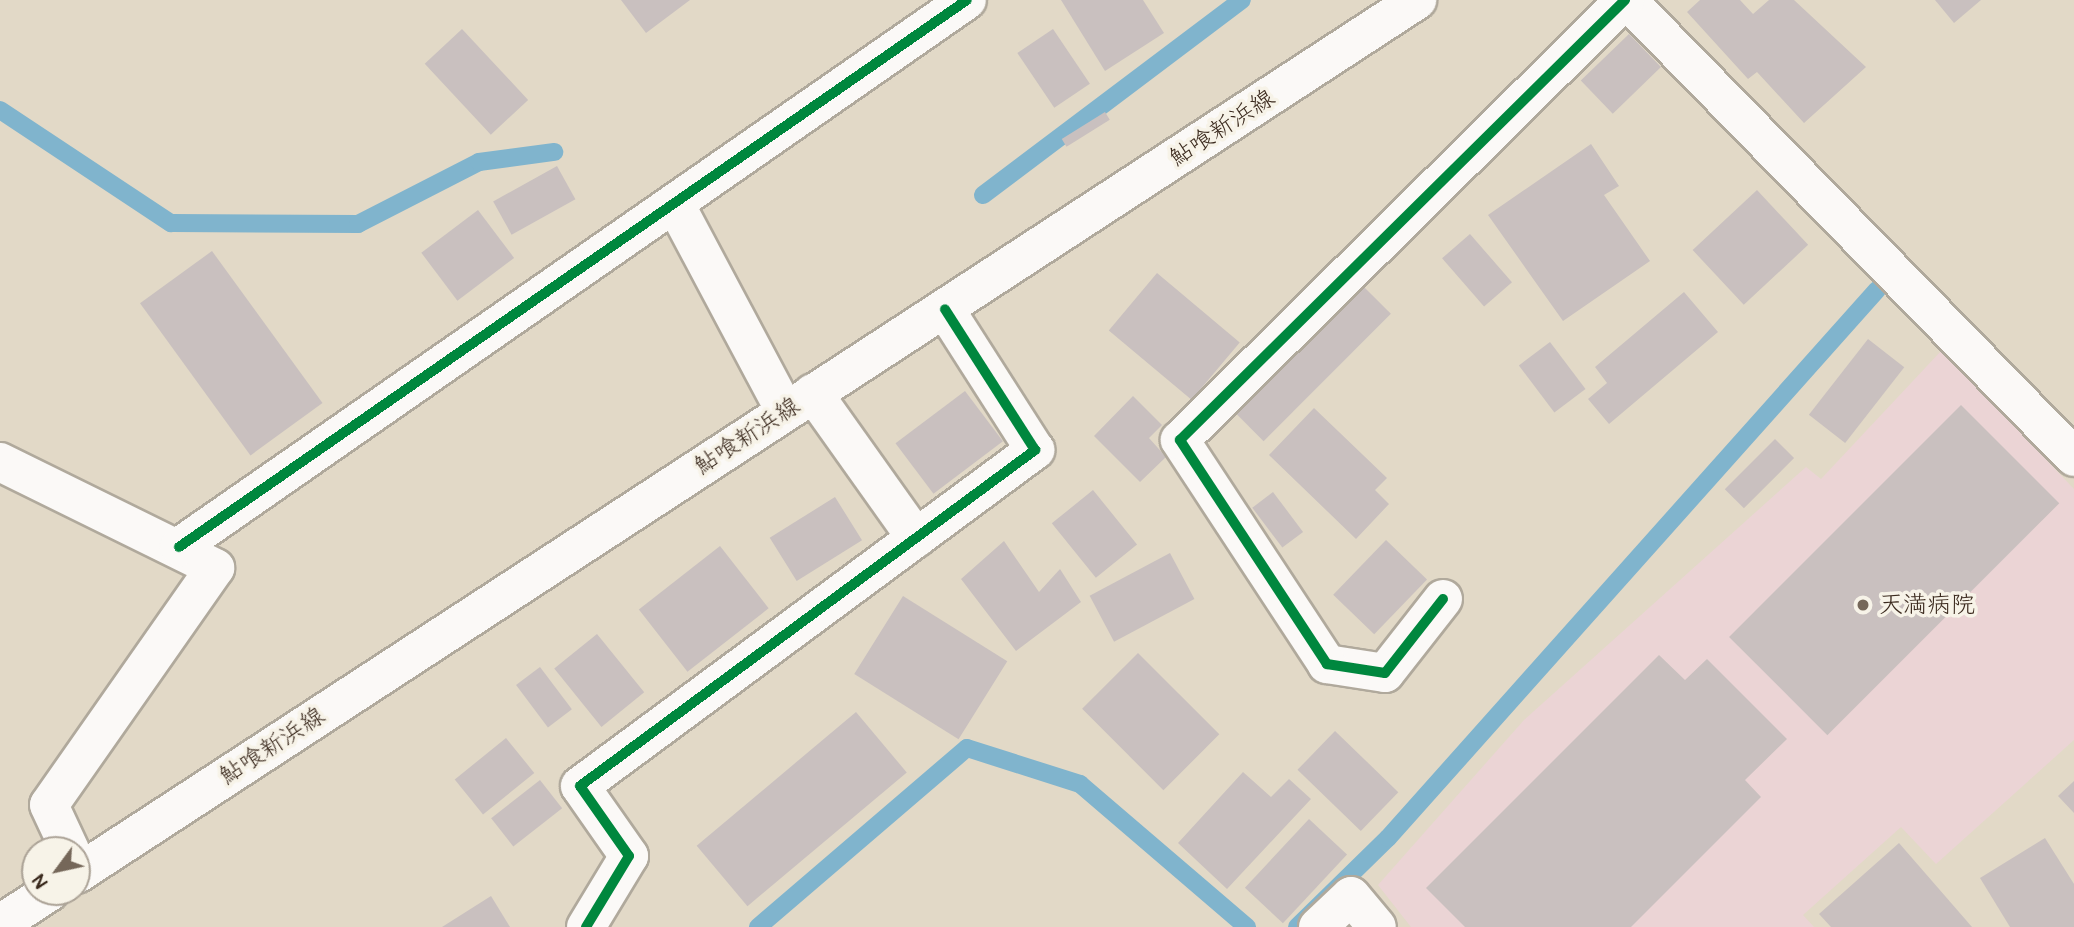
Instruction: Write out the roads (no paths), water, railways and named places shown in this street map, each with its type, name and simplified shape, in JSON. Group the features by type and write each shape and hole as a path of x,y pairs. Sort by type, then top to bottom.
{"street":[{"name":"鮎喰新浜線","path":"91,855 945,309 1417,0"},
{"path":"1443,599 1385,674 1327,664 1180,440 1626,0 2074,457"},
{"path":"179,547 675,204 952,4"},
{"path":"675,204 799,402 916,538"},
{"path":"586,927 629,856 580,786 1035,450 945,309"},
{"path":"0,462 179,547 215,568 49,806 63,836"},
{"path":"1318,927 1351,896 1377,927"},
{"path":"0,925 28,906"}],"waterway":[{"path":"983,195 1242,0"},
{"path":"0,110 171,223 358,224 479,162 554,152"},
{"path":"1297,927 1388,838 1877,290"},
{"path":"758,927 967,748 1080,784 1247,927"}],"place":[{"name":"天満病院","path":"1863,605"}]}
